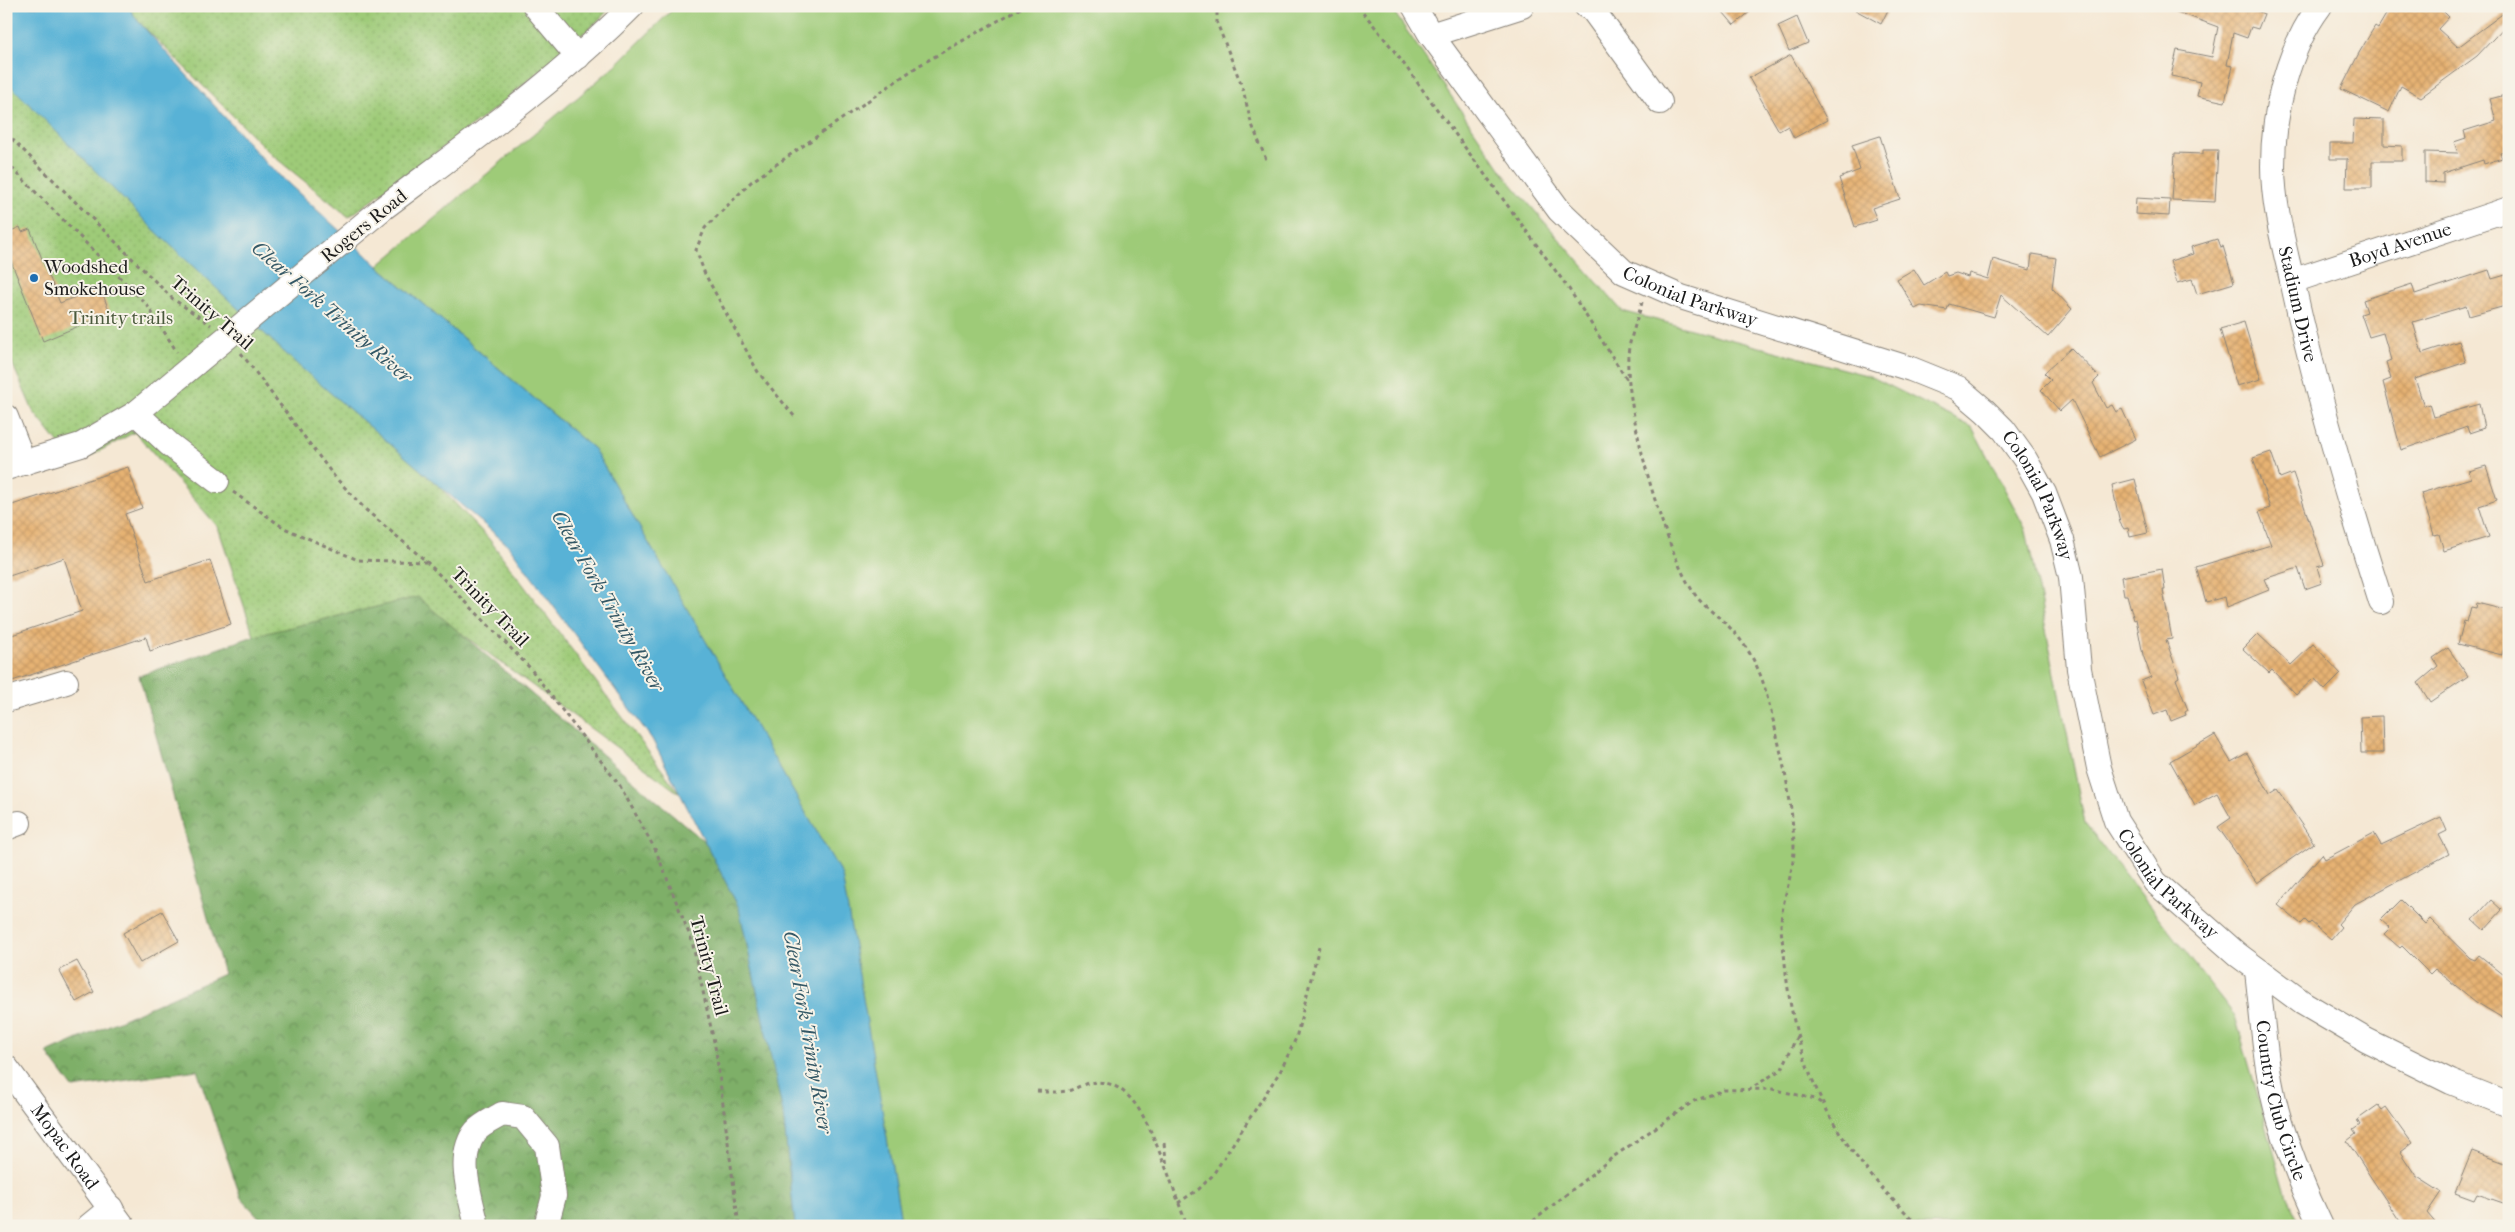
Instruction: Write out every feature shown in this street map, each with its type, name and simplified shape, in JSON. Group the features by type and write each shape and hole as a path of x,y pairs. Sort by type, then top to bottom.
{"street":[{"path":"535,6 578,57"},
{"name":"Rogers Road","path":"15,466 81,445 136,413 382,209 528,98 578,57 632,6"},
{"name":"Colonial Parkway","path":"1414,6 1431,34 1560,210 1624,272 1647,284 1681,297 1911,369 1958,388 2004,430 2025,459 2044,492 2062,540 2071,577 2079,669 2099,768 2116,821 2155,882 2257,970 2303,1003 2366,1040 2451,1082 2509,1105"},
{"path":"1431,34 1522,6"},
{"path":"1586,6 1592,9 1660,102"},
{"name":"Stadium Drive","path":"2320,6 2306,24 2283,86 2275,134 2273,167 2277,208 2308,353 2356,524 2381,602"},
{"name":"Boyd Avenue","path":"2292,281 2509,209"},
{"path":"136,413 169,444 218,481"},
{"path":"6,417 15,466"},
{"path":"6,700 66,682"},
{"name":"Country Club Circle","path":"2257,970 2270,1075 2280,1122 2321,1226"},
{"name":"Mopac Road","path":"6,1066 117,1217"},
{"path":"477,1226 466,1175 467,1148 476,1131 502,1114 523,1118 547,1146 554,1196 546,1226"},
{"path":"89,1226 117,1217"}],"path":[{"path":"794,416 758,372 705,274 696,250 705,228 751,182 918,66 1024,6"},
{"path":"1222,6 1217,11 1217,24 1242,86 1251,122 1266,162"},
{"path":"1358,6 1392,48 1568,289 1630,385"},
{"name":"Trinity Trail","path":"6,133 172,298 212,326"},
{"path":"6,162 147,306 191,368"},
{"path":"1647,284 1628,355 1631,402 1650,478 1674,555 1695,595 1728,626 1748,649 1764,687 1788,794 1794,850 1781,922 1788,990 1797,1035 1822,1104 1841,1136 1889,1197 1920,1226"},
{"name":"Trinity Trail","path":"240,351 334,476 366,510 427,562 530,668 620,786 656,851 692,940 716,1051 739,1226"},
{"path":"218,481 284,528 358,560 427,562"},
{"path":"1178,1203 1199,1189 1212,1176 1281,1070 1296,1038 1319,947"},
{"path":"1747,1090 1782,1069 1797,1035"},
{"path":"1036,1091 1053,1093 1072,1090 1088,1083 1114,1084 1127,1093 1138,1110 1168,1173 1187,1226"},
{"path":"1527,1226 1613,1157 1694,1101 1724,1090 1772,1089 1815,1099 1822,1104"},
{"path":"1164,1143 1168,1173"}],"green space":[{"path":"127,6 612,6 597,22 497,107 349,217 272,155 138,21"},
{"path":"676,6 1390,6 1508,180 1622,311 1870,376 1972,427 2026,530 2085,823 2235,1016 2287,1197 2301,1226 902,1226 594,449 378,266 616,65"},
{"name":"Trinity trails","path":"6,30 489,539 680,794 458,631 418,597 254,636 218,527 135,432 75,464 33,411 6,349"},
{"path":"418,597 766,894 798,1226 267,1226 241,1198 197,1070 73,1088 47,1053 224,974 139,676 254,636"}],"water":[{"name":"Clear Fork Trinity River","path":"6,6 128,6 138,21 267,164 378,266 594,449 842,875 902,1226 795,1226 783,1113 739,908 652,739 508,545 299,366 148,224 6,81"}],"building":[{"path":"1718,6 1757,6 1734,25"},
{"path":"1848,6 1890,6 1881,24"},
{"path":"2166,6 2259,6 2257,11 2264,14 2258,29 2251,27 2247,38 2233,33 2227,65 2233,66 2225,102 2197,96 2200,82 2171,76 2177,50 2212,57 2218,27 2166,8"},
{"path":"2391,6 2438,6 2449,17 2438,29 2458,47 2509,9 2509,22 2477,56 2421,97 2401,86 2389,112 2341,89 2375,26 2378,28"},
{"path":"1797,17 1808,43 1789,51 1778,26"},
{"path":"1791,55 1827,120 1794,138 1788,126 1779,131 1749,78"},
{"path":"2509,94 2509,151 2500,153 2502,158 2484,164 2483,160 2443,173 2443,183 2425,182 2425,152 2458,153 2454,142 2466,138 2464,131 2496,121 2490,99"},
{"path":"2354,119 2384,120 2384,145 2402,146 2402,161 2372,161 2372,188 2346,188 2347,159 2330,159 2330,143 2353,143"},
{"path":"1880,136 1900,199 1872,208 1877,220 1855,227 1839,178 1860,170 1852,145"},
{"path":"2203,150 2218,150 2215,202 2172,200 2175,153 2203,154"},
{"path":"2136,198 2170,200 2169,216 2135,214"},
{"name":"Woodshed Smokehouse","path":"20,227 22,232 30,229 60,303 100,287 110,313 43,341 6,249 6,233"},
{"path":"2217,239 2220,247 2223,246 2234,283 2197,294 2192,279 2177,283 2170,261 2193,254 2191,247"},
{"path":"2032,254 2056,258 2052,288 2072,309 2048,337 2001,295 1994,317 1949,304 1947,310 1921,306 1915,309 1897,279 1914,269 1924,285 1945,272 1947,276 1956,273 1968,277 1969,273 1988,279 1993,259 2030,270"},
{"path":"2489,270 2492,279 2509,274 2509,305 2469,316 2466,306 2413,322 2422,353 2459,341 2466,362 2415,379 2424,406 2430,404 2434,417 2479,404 2484,428 2469,433 2467,427 2401,450 2383,382 2391,379 2386,362 2391,360 2383,333 2369,337 2361,314 2367,312 2363,300 2412,284 2415,294"},
{"path":"2244,322 2261,379 2237,386 2220,329"},
{"path":"2071,348 2099,377 2093,383 2106,408 2112,405 2116,412 2122,409 2136,439 2100,457 2072,400 2060,411 2041,390 2051,380 2044,373"},
{"path":"2271,452 2280,478 2293,473 2324,565 2317,567 2322,583 2305,589 2298,568 2264,579 2269,590 2227,607 2225,597 2206,602 2196,567 2271,545 2259,512 2270,508 2253,458"},
{"path":"2486,466 2497,500 2479,506 2489,537 2444,551 2439,534 2434,535 2421,493 2471,478 2469,471"},
{"path":"128,467 142,508 125,514 148,581 210,560 231,624 150,651 146,637 6,683 6,637 82,611 64,558 6,577 6,507"},
{"path":"2135,479 2148,533 2130,537 2128,528 2124,529 2120,523 2112,485"},
{"path":"2162,569 2165,590 2163,590 2172,639 2166,640 2179,677 2176,679 2188,710 2185,712 2186,715 2171,721 2167,710 2154,715 2141,681 2151,677 2143,655 2136,619 2134,620 2127,595 2124,595 2121,577"},
{"path":"2477,603 2509,611 2509,628 2502,655 2458,644 2464,621 2467,622 2471,607 2476,608"},
{"path":"2258,634 2291,665 2313,644 2341,674 2325,690 2314,678 2296,695 2272,670 2269,673 2243,649"},
{"path":"2448,648 2468,676 2430,702 2418,683 2438,666 2433,658"},
{"path":"2382,716 2383,753 2361,753 2360,717"},
{"path":"2215,735 2231,762 2247,753 2270,795 2278,790 2314,843 2257,883 2218,827 2231,818 2217,793 2195,805 2170,761"},
{"path":"2441,817 2447,831 2439,835 2449,854 2355,904 2338,924 2341,927 2331,939 2311,922 2309,924 2305,920 2301,924 2278,905 2322,854 2325,859 2374,833 2381,845"},
{"path":"2401,900 2425,924 2430,919 2470,958 2475,960 2479,955 2509,979 2509,1022 2476,1002 2435,969 2430,974 2402,946 2400,948 2384,934 2390,928 2381,920"},
{"path":"2491,900 2502,910 2484,930 2473,920"},
{"path":"162,911 179,941 140,963 123,933"},
{"path":"77,961 94,992 76,1002 59,970"},
{"path":"2378,1105 2382,1110 2386,1107 2412,1143 2400,1152 2416,1176 2441,1192 2427,1213 2438,1226 2403,1226 2347,1141 2356,1134 2353,1130 2360,1125 2357,1120"},
{"path":"2472,1151 2509,1165 2509,1205 2477,1194 2474,1200 2455,1193"}],"place":[{"name":"Woodshed Smokehouse","path":"34,278"}]}
